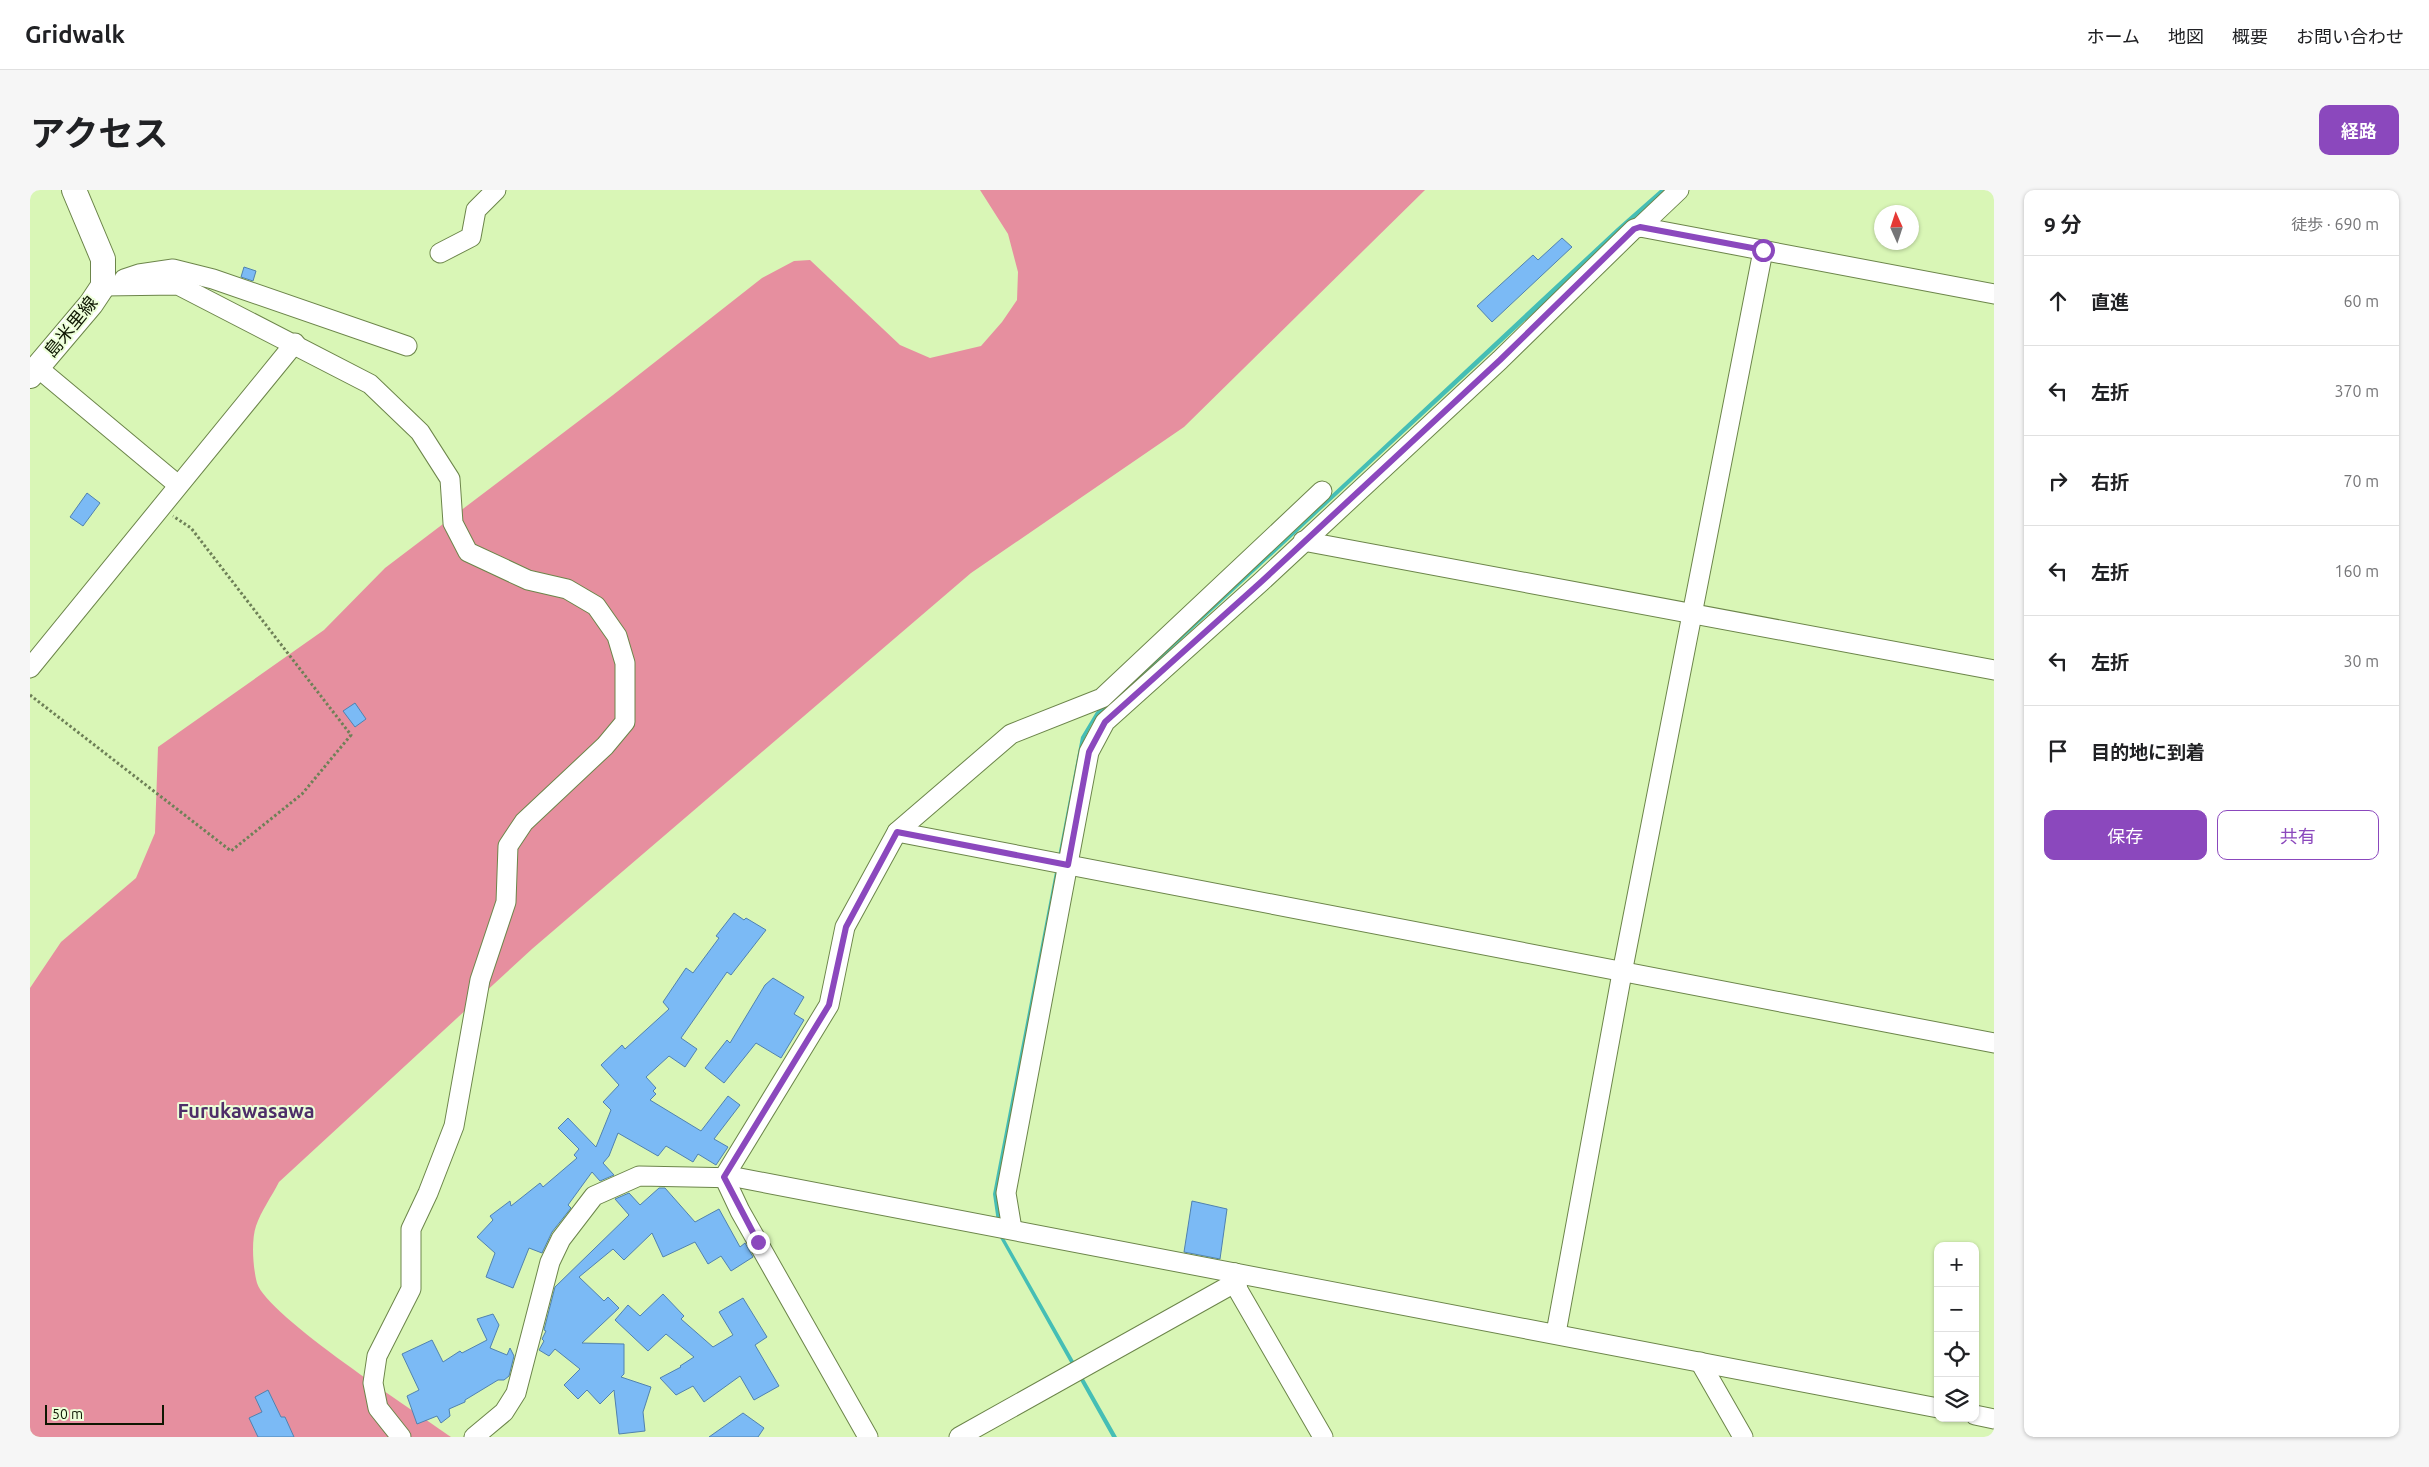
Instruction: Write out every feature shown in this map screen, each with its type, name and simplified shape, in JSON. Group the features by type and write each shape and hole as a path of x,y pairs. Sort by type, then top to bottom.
{"street":[{"name":"島米里線","path":"34,372 104,286 103,259 74,190"},
{"path":"440,253 471,237 476,210 496,190"},
{"path":"1012,1229 1006,1193 1089,752 1105,722 1500,360 1634,229 1640,227 1679,190"},
{"path":"1640,227 1994,294"},
{"path":"1556,1333 1622,973 1763,250"},
{"path":"104,286 139,274 173,269 213,279 407,346"},
{"path":"104,286 178,285 295,343 370,384 420,432 450,479 453,523 468,552 528,580 567,588 596,606 617,636 625,663 625,722 605,746 524,822 508,846 506,902 480,980 454,1126 428,1193 410,1230 411,1289 377,1356 373,1383 378,1408 402,1437"},
{"path":"30,668 295,343"},
{"path":"34,372 178,485"},
{"path":"724,1177 829,1005 846,927 897,832 1010,734 1102,698 1322,491"},
{"path":"1303,541 1994,670"},
{"path":"897,832 1622,973 1994,1043"},
{"path":"474,1437 504,1412 516,1393 550,1262 561,1239 594,1196 640,1176 740,1178 1556,1333 1934,1407"},
{"path":"724,1177 740,1211 868,1437"},
{"path":"959,1437 1229,1286 1235,1273"},
{"path":"1235,1273 1238,1290 1323,1437"},
{"path":"1700,1362 1743,1437"},
{"path":"1979,1416 1994,1419"}],"path":[{"path":"30,695 231,851 302,794 351,735 191,528 160,507"}],"shaded area":[{"path":"980,190 1425,190 1184,427 971,573 532,949 279,1182 258,1220 253,1239 257,1283 267,1298 314,1340 451,1437 30,1437 30,988 61,942 136,878 155,833 158,747 324,630 385,568 613,395 762,278 794,261 810,260 900,345 930,358 981,346 1002,322 1017,300 1018,272 1008,234"}],"water":[{"path":"1660,190 1666,190 1103,712 1092,724 1084,740 997,1195 1004,1238 1117,1437 1112,1437 999,1236 993,1194 1081,737 1096,712 1117,695"}],"building":[{"path":"1562,238 1572,247 1492,322 1477,306 1533,255 1538,260"},
{"path":"244,267 256,271 253,281 241,277"},
{"path":"87,493 100,503 83,526 70,517"},
{"path":"355,703 366,719 355,727 343,711"},
{"path":"734,913 766,930 731,975 727,972 681,1038 697,1049 685,1067 669,1056 646,1077 656,1088 653,1091 656,1094 650,1100 701,1131 728,1096 740,1105 714,1139 728,1147 716,1165 698,1154 693,1162 666,1146 658,1156 618,1133 609,1156 603,1163 614,1175 600,1181 592,1172 568,1205 571,1208 552,1232 542,1253 529,1248 513,1288 486,1277 495,1253 477,1237 493,1220 490,1216 510,1201 511,1206 540,1183 543,1187 577,1158 574,1155 579,1149 558,1128 568,1118 596,1147 611,1110 603,1102 619,1085 601,1065 622,1045 625,1049 669,1009 663,1002 686,968 693,973 719,938 716,936"},
{"path":"773,978 804,997 794,1014 804,1020 781,1058 756,1043 724,1083 705,1068 727,1040 730,1043 765,985"},
{"path":"659,1188 665,1188 695,1222 719,1209 740,1247 745,1243 753,1257 731,1271 721,1256 708,1264 695,1242 663,1257 652,1233 624,1260 613,1249 579,1277 604,1301 608,1297 619,1308 582,1343 624,1344 624,1374 621,1377 651,1387 643,1412 645,1431 619,1434 614,1390 600,1404 587,1390 578,1399 564,1385 580,1369 555,1349 549,1356 539,1350 544,1341 542,1339 546,1331 544,1330 555,1287 629,1215 615,1199 629,1193 640,1205"},
{"path":"1192,1201 1227,1209 1220,1259 1184,1252"},
{"path":"663,1294 684,1316 681,1319 713,1347 733,1335 719,1312 743,1298 767,1337 755,1345 779,1386 754,1400 740,1376 704,1402 693,1386 676,1395 660,1378 681,1367 694,1357 666,1334 648,1351 615,1320 628,1305 640,1316"},
{"path":"493,1314 499,1325 490,1348 507,1355 510,1348 514,1356 509,1376 504,1380 498,1380 465,1400 465,1402 449,1409 450,1416 441,1423 437,1416 417,1424 407,1396 419,1390 402,1354 432,1340 443,1362 460,1351 462,1353 487,1340 477,1319"},
{"path":"268,1390 281,1417 285,1417 294,1437 258,1437 249,1418 262,1412 255,1397"},
{"path":"743,1413 764,1428 758,1437 709,1437"}],"district":[{"name":"Furukawasawa","path":"246,1111"}],"route":[{"path":"758,1242 740,1211 724,1177 829,1005 846,927 897,832 1068,865 1089,752 1105,722 1261,582 1413,438 1500,360 1613,252 1634,229 1640,227 1763,250"}]}
